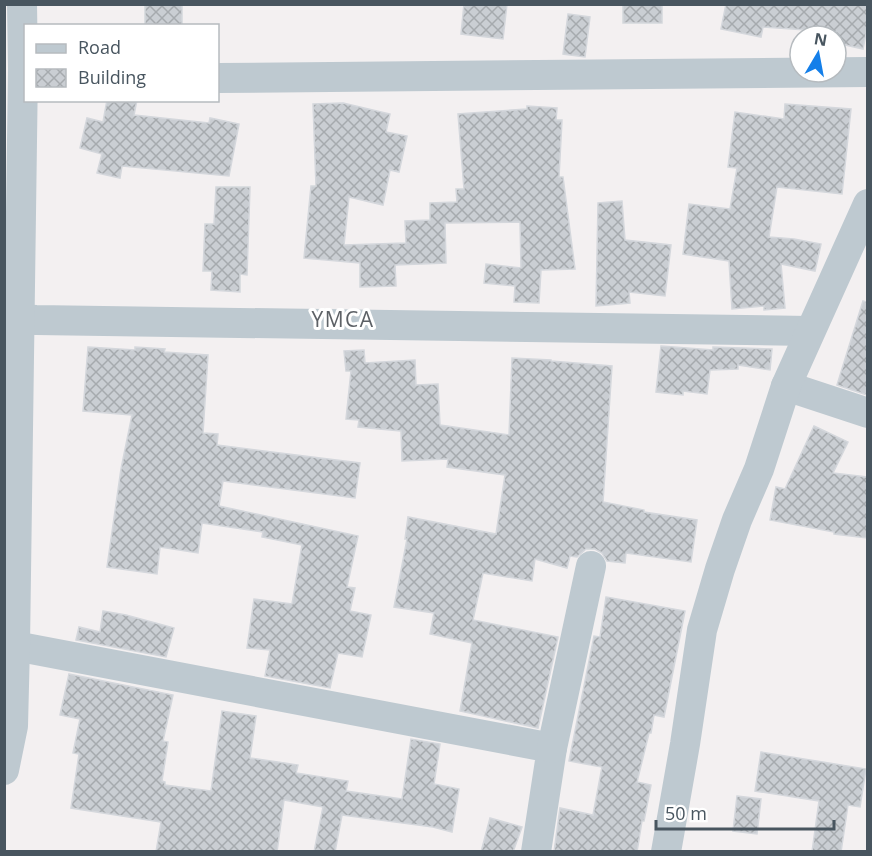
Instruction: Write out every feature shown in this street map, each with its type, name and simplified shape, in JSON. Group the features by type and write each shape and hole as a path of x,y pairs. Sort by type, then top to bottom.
{"street":[{"path":"4,770 13,726 15,646 10,572 12,319 24,69 22,4"},
{"path":"219,78 867,72"},
{"path":"666,852 686,744 702,630 734,530 759,469 786,386 867,204"},
{"path":"12,319 809,331"},
{"path":"786,386 867,413"},
{"path":"536,852 552,748 591,566"},
{"path":"15,646 552,748"}],"building":[{"path":"145,4 182,4 182,24 145,24"},
{"path":"464,4 507,4 503,39 461,34"},
{"path":"623,4 662,4 662,23 623,23"},
{"path":"726,4 867,4 867,29 863,49 848,46 848,24 788,24 788,29 763,27 761,37 721,29"},
{"path":"568,14 590,17 585,57 563,54"},
{"path":"107,102 137,102 134,115 209,123 210,118 239,124 229,176 122,166 120,178 97,173 102,154 80,148 87,118 103,122"},
{"path":"343,103 390,114 386,132 407,136 399,172 390,170 383,205 349,197 344,245 406,243 405,221 430,220 430,203 457,202 456,189 464,189 458,114 527,109 527,106 557,108 556,120 562,120 559,177 563,177 575,269 541,270 539,303 514,302 515,286 484,283 486,264 521,268 520,222 445,223 446,263 395,265 396,286 360,287 360,263 304,258 311,186 316,186 313,104"},
{"path":"785,104 851,109 842,194 777,187 769,237 821,244 815,271 781,264 785,308 764,310 764,306 732,309 729,261 683,254 689,204 730,209 737,168 728,167 735,112 784,119"},
{"path":"216,187 250,187 247,275 240,274 240,292 211,290 212,271 203,271 205,224 214,224"},
{"path":"622,201 625,240 671,245 665,296 629,292 630,303 596,306 598,203"},
{"path":"863,301 867,302 867,395 837,385"},
{"path":"661,346 713,350 713,347 772,349 770,370 738,365 738,369 710,370 707,394 683,391 683,395 656,392"},
{"path":"88,347 165,349 164,352 208,355 203,433 218,434 217,445 360,463 355,498 223,481 219,506 358,536 347,587 355,588 350,611 371,615 362,657 338,653 330,688 265,676 270,650 247,648 254,599 292,604 302,545 262,537 263,532 202,523 198,553 160,547 157,574 107,567 121,469 132,415 83,411"},
{"path":"364,350 365,363 415,360 416,385 438,384 440,425 509,435 512,358 612,366 603,502 644,510 644,512 697,520 691,562 626,553 625,563 607,561 602,553 595,549 586,549 577,557 570,556 567,568 535,559 532,581 483,573 473,620 558,637 538,728 460,711 472,643 430,634 434,613 394,607 407,539 405,539 408,517 496,534 505,475 447,467 448,459 402,461 401,431 358,427 359,420 346,419 351,371 346,371 344,351"},
{"path":"814,426 848,442 833,473 867,477 867,538 834,534 834,532 770,520 776,487 785,489"},
{"path":"606,597 685,611 664,717 654,715 637,782 651,785 644,821 642,821 637,852 554,852 560,808 593,815 602,767 569,761 594,636 600,637"},
{"path":"103,611 174,628 166,657 76,640 79,627 100,632"},
{"path":"69,674 173,695 163,741 168,742 162,781 165,785 211,791 222,711 256,716 250,758 298,765 296,773 348,781 346,791 402,799 411,739 440,744 434,784 459,789 452,832 433,827 342,815 335,852 314,852 323,807 284,800 277,852 156,852 161,822 71,808 79,754 73,753 80,719 60,715"},
{"path":"761,752 866,769 860,807 848,805 841,852 812,852 819,801 755,791"},
{"path":"737,796 761,799 757,834 733,831"},
{"path":"490,818 522,827 513,852 481,852"}],"district":[{"name":"YMCA","path":"343,320"}]}
